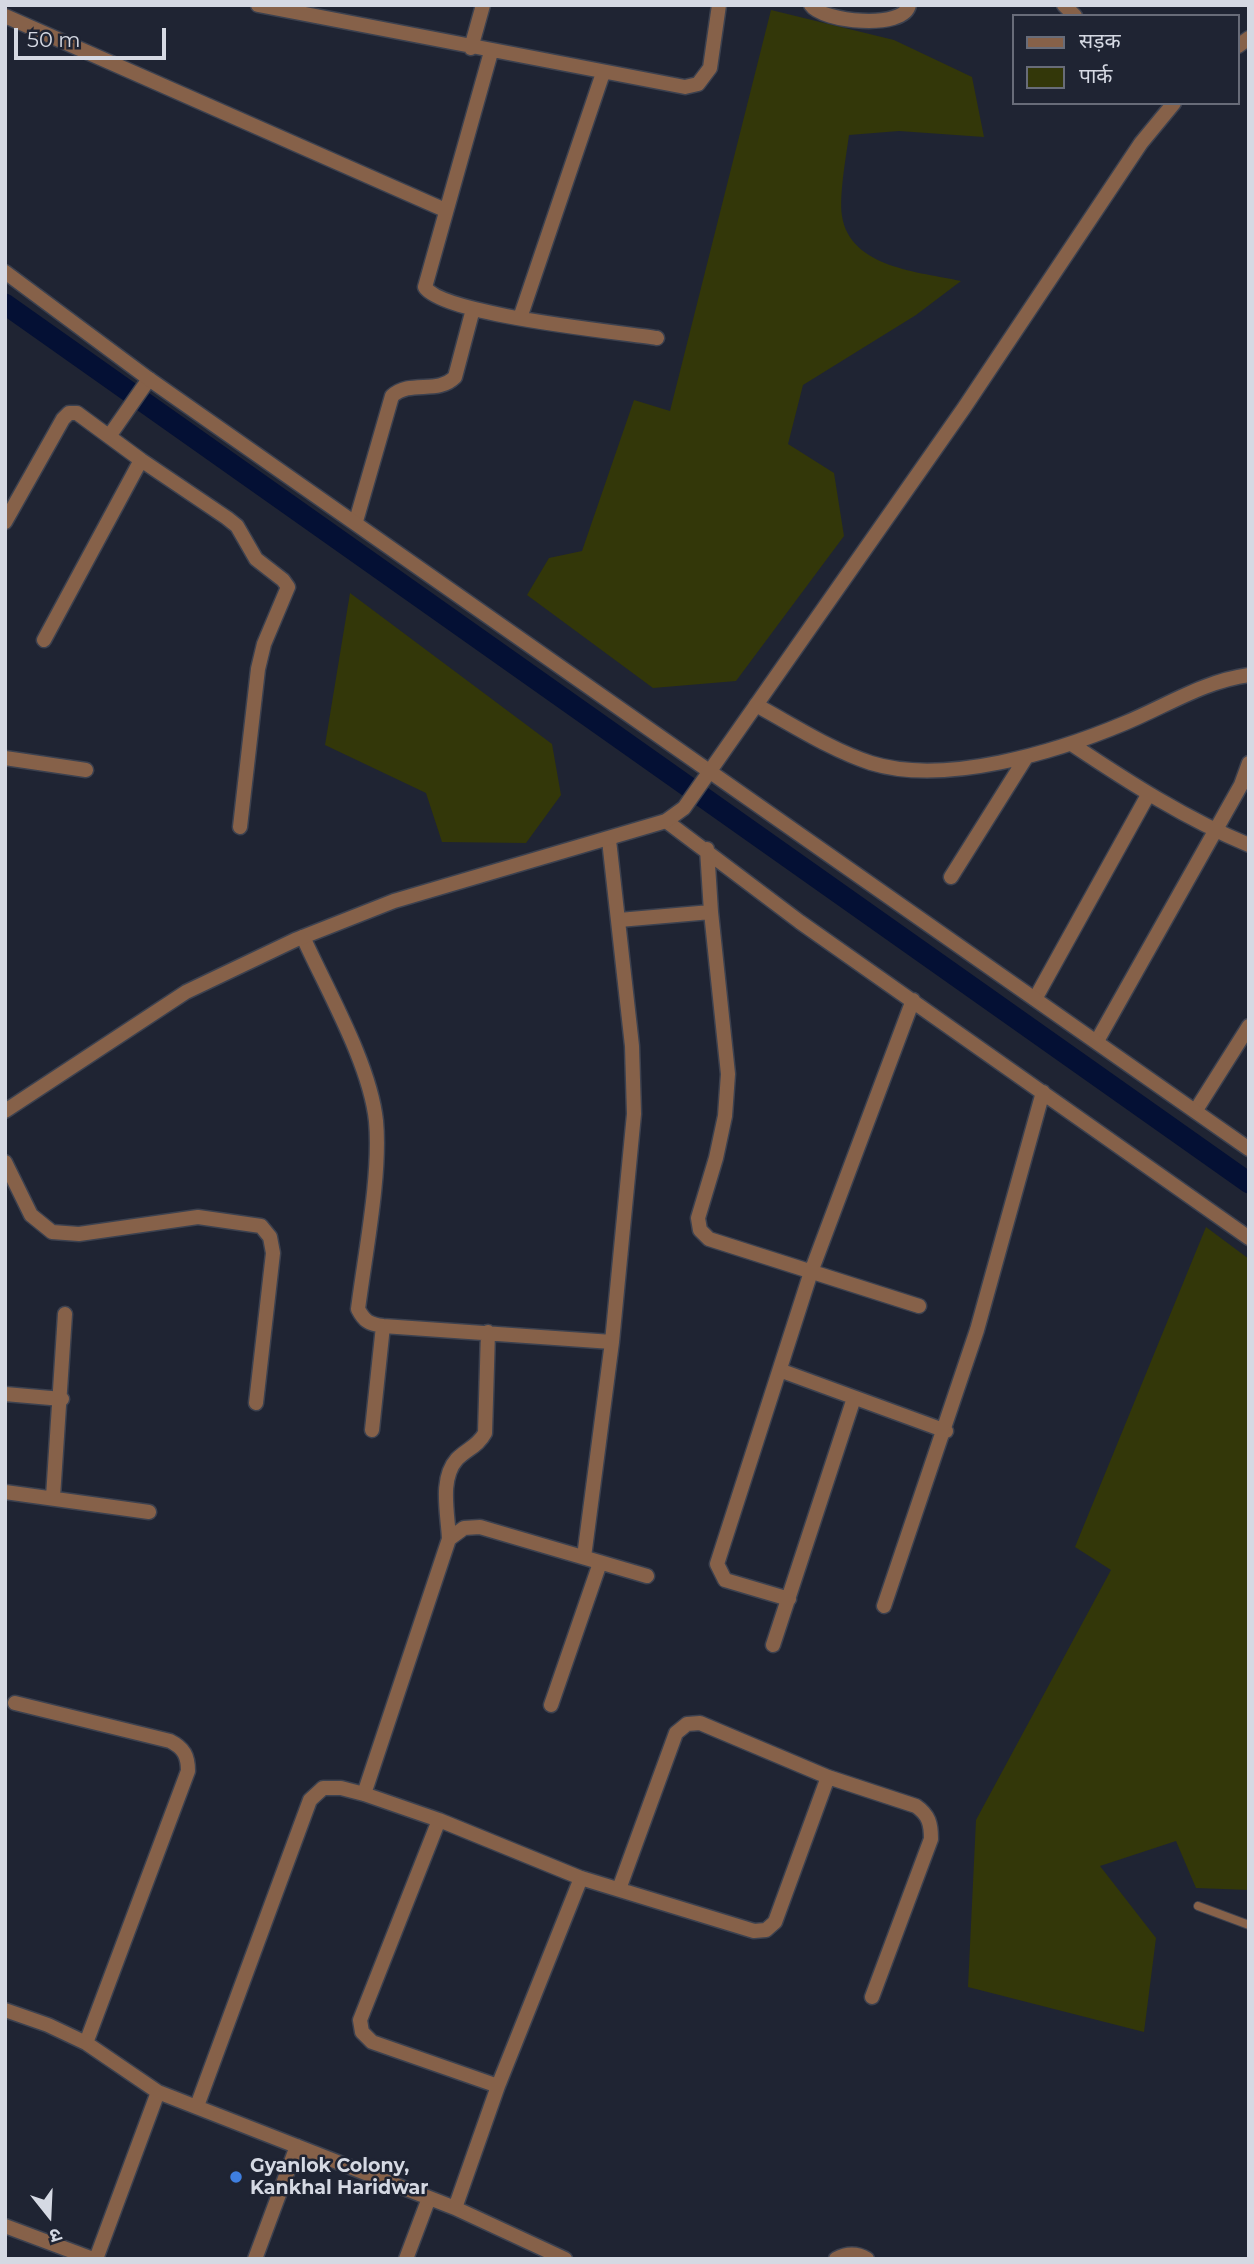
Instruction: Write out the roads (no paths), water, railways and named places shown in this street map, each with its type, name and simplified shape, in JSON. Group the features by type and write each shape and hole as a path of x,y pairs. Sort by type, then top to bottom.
{"street":[{"path":"258,5 491,52 685,87 698,84 710,68 719,5"},
{"path":"471,48 483,5"},
{"path":"811,5 824,17 889,21 909,10 909,5"},
{"path":"5,16 445,210"},
{"path":"491,52 425,287 435,296 472,309 657,338"},
{"path":"520,318 603,73"},
{"path":"5,1111 186,992 303,937 394,901 666,821 684,807 964,408 1141,143 1172,105"},
{"path":"5,272 149,379 356,521 707,777 1097,1041 1249,1149"},
{"path":"356,521 392,396 406,387 448,384 455,377 472,309"},
{"path":"110,435 149,379"},
{"path":"5,522 69,413 83,415 141,460 237,526 256,559 284,580 288,587 261,657 240,827"},
{"path":"44,640 141,460"},
{"path":"757,705 872,763 908,770 1025,759 1073,745 1193,691 1249,675"},
{"path":"1073,745 1148,795 1214,831 1249,845"},
{"path":"5,758 86,770"},
{"path":"951,877 1025,759"},
{"path":"1097,1041 1249,764"},
{"path":"1035,999 1148,795"},
{"path":"666,821 707,849 800,922 1249,1238"},
{"path":"584,1557 612,1342 635,1114 632,1046 609,839"},
{"path":"707,849 728,1074 725,1116 698,1218 700,1230 709,1239 919,1306"},
{"path":"618,920 711,912"},
{"path":"303,937 370,1090 376,1121 376,1154 358,1309 363,1319 371,1325 612,1342"},
{"path":"789,1600 725,1580 717,1564 782,1371 811,1272 913,1000"},
{"path":"1196,1110 1249,1026"},
{"path":"884,1606 946,1431 1043,1093"},
{"path":"5,1162 31,1216 52,1232 79,1234 198,1217 261,1226 270,1237 273,1253 256,1403"},
{"path":"53,1497 62,1399 65,1314"},
{"path":"372,1430 383,1326"},
{"path":"364,1794 449,1539 446,1482 451,1467 480,1443 485,1433 488,1332"},
{"path":"782,1371 946,1431"},
{"path":"5,1394 62,1399"},
{"path":"773,1645 854,1398"},
{"path":"5,1492 149,1511"},
{"path":"449,1539 464,1528 480,1527 647,1576"},
{"path":"551,1705 600,1563"},
{"path":"15,1703 170,1741 182,1747 188,1759 188,1771 86,2043"},
{"path":"619,1889 676,1733 687,1724 700,1723 828,1777 916,1806 925,1813 931,1825 932,1839 872,1997"},
{"path":"197,2105 310,1800 323,1788 341,1788 364,1794 439,1819 581,1878 754,1931 766,1930 775,1922 828,1777"},
{"path":"439,1819 360,2020 362,2032 372,2042 498,2086"},
{"path":"455,2208 498,2086 581,1878"},
{"path":"5,2010 48,2025 86,2043 158,2092 455,2208 565,2259"},
{"path":"5,2226 95,2259 158,2092"},
{"path":"255,2259 297,2146"},
{"path":"406,2259 429,2199"},
{"path":"836,2259 843,2255 859,2254 867,2259"}],"lane":[{"path":"1198,1906 1249,1925"}],"waterway":[{"path":"5,304 1249,1183"}],"place":[{"name":"Gyanlok Colony, Kankhal Haridwar","path":"236,2177"}]}
